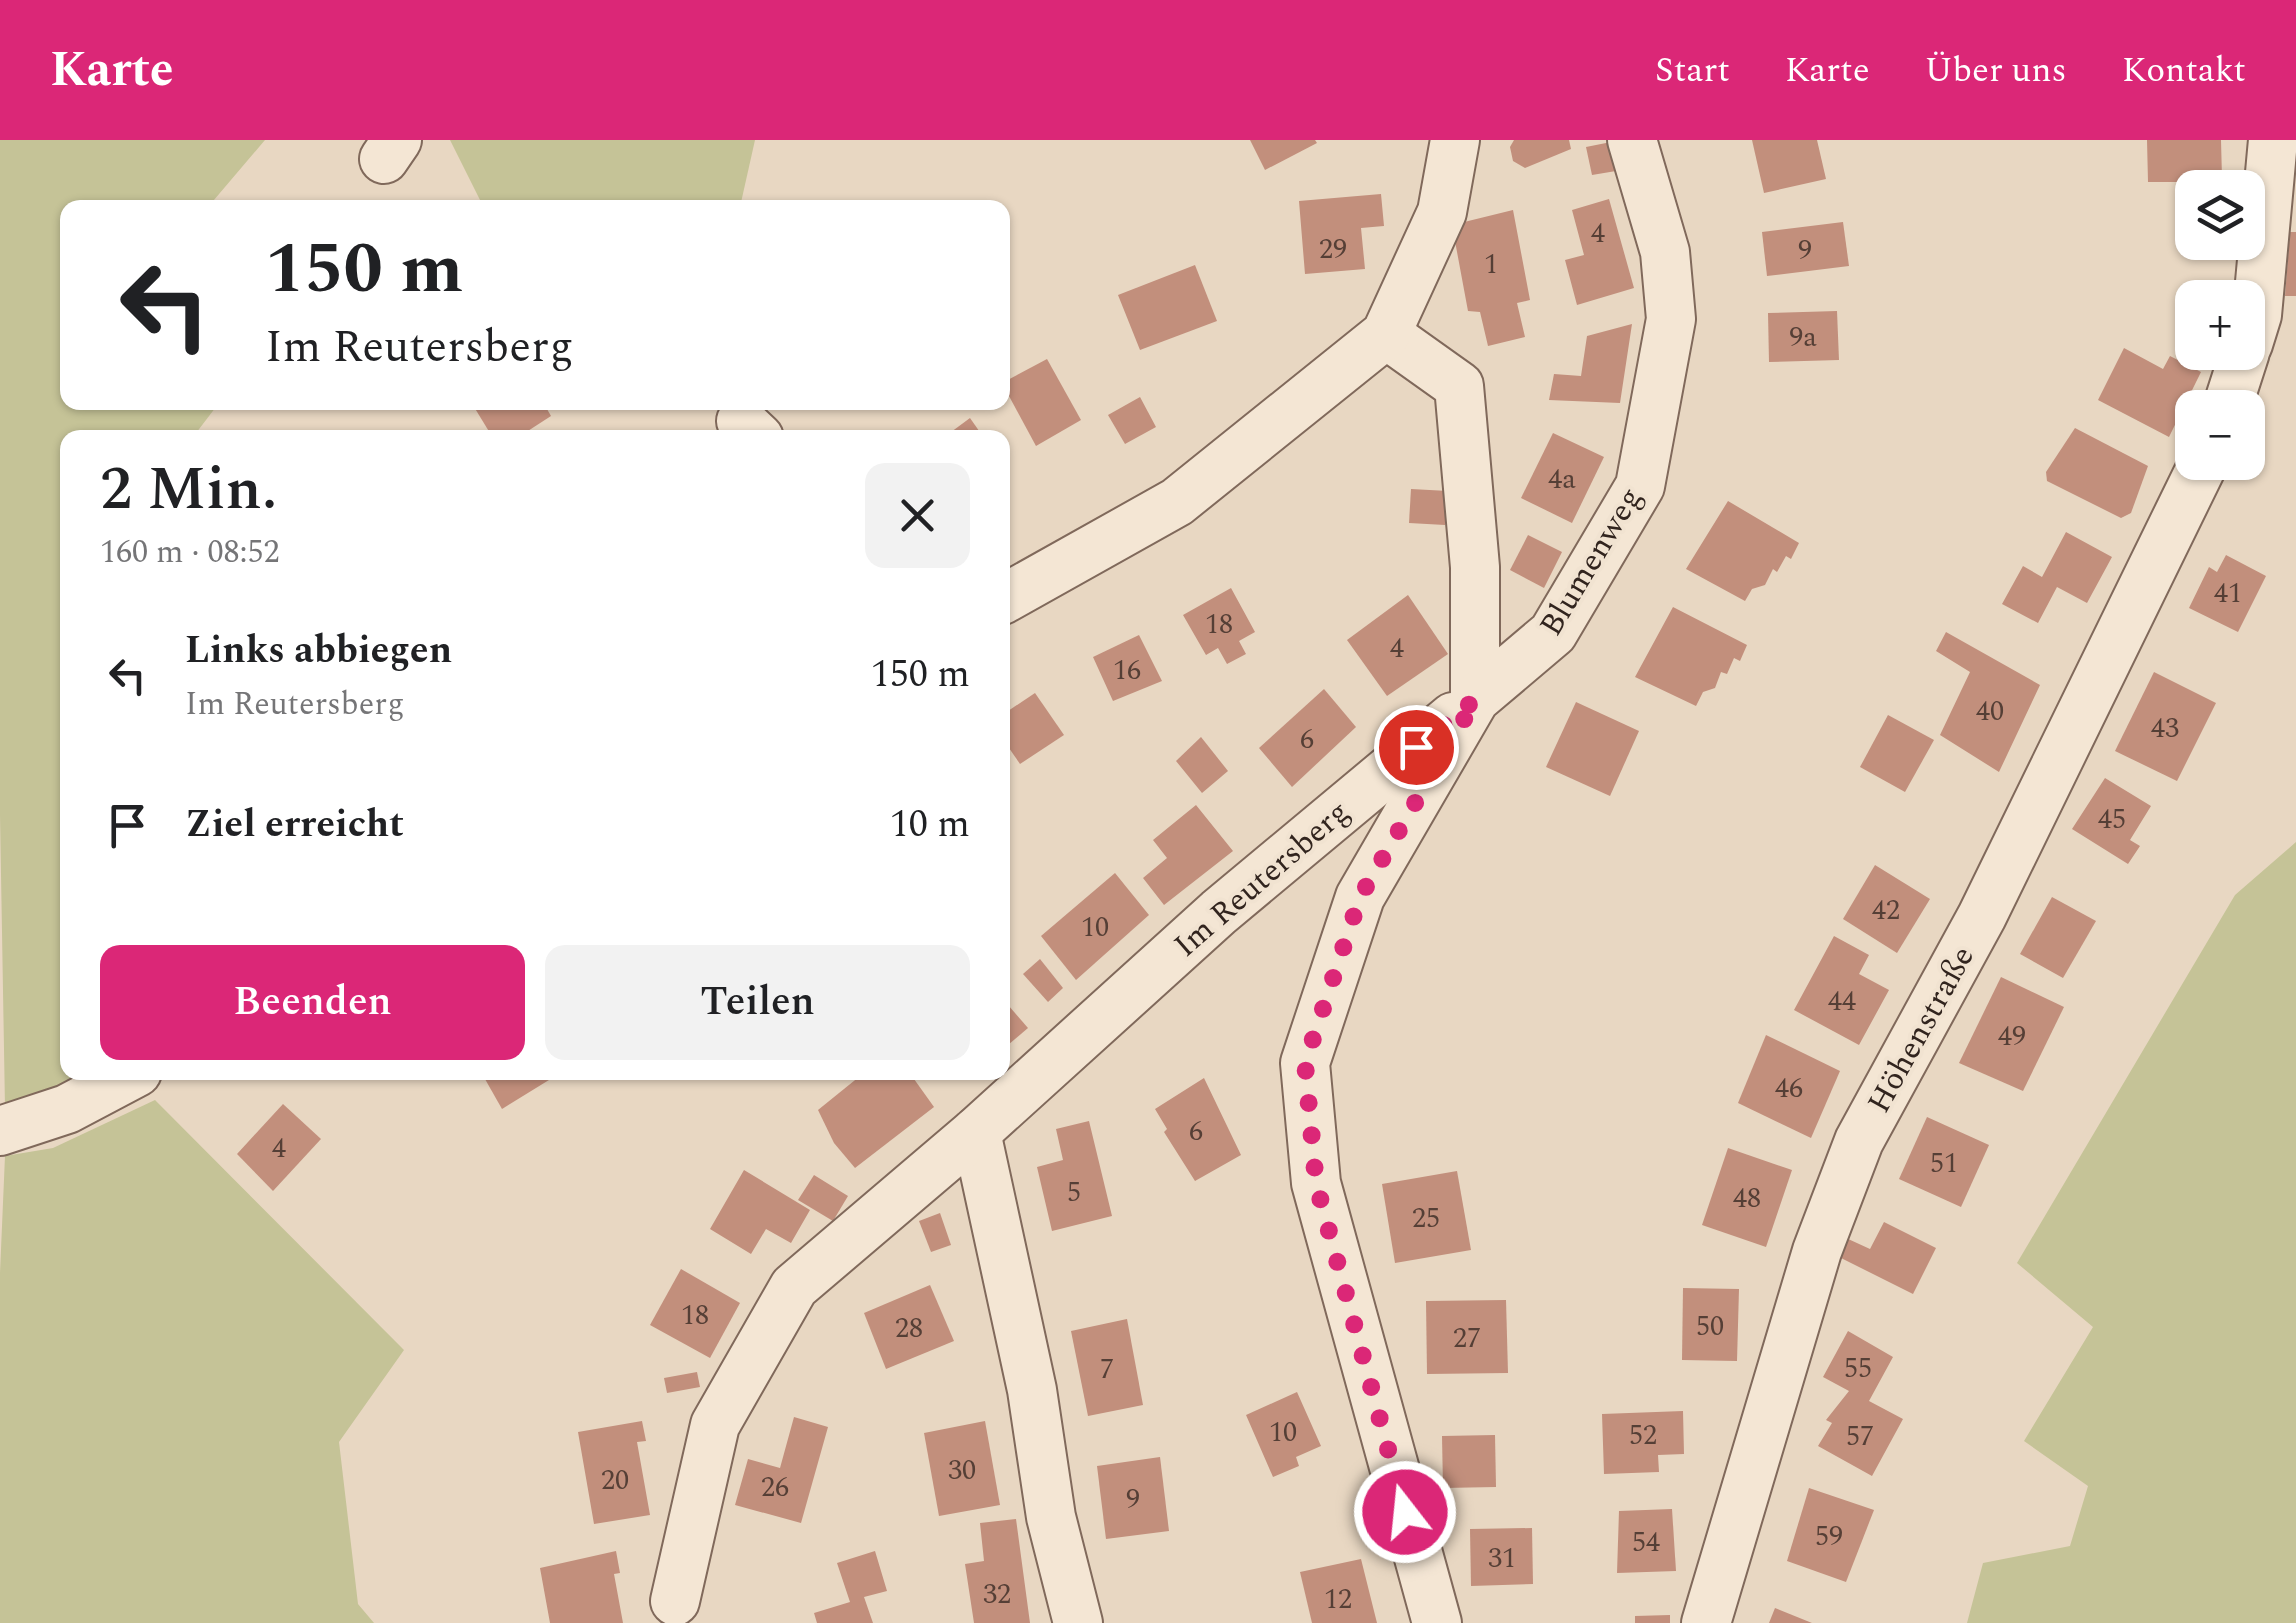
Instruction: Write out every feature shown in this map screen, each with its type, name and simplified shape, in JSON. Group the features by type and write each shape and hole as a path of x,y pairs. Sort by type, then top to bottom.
{"street":[{"path":"1010,596 1177,502 1386,334 1442,212 1455,140"},
{"name":"Blumenweg","path":"1437,1623 1316,1183 1305,1063 1360,897 1476,699 1553,633 1640,486 1672,319 1665,252 1632,140"},
{"path":"2264,280 2273,140"},
{"path":"1386,334 1459,386 1475,567 1476,699"},
{"name":"Höhenstraße","path":"1706,1623 1817,1251 1859,1141 1982,916 2195,480"},
{"name":"Im Reutersberg","path":"676,1601 715,1426 794,1287 976,1132 1219,912 1476,699"},
{"path":"0,1131 67,1108 122,1080"},
{"path":"976,1132 1032,1390 1051,1517 1078,1623"}],"shaded area":[{"path":"0,140 265,140 214,200 60,200 60,410 214,410 198,430 60,430 60,1080 77,1080 57,1091 5,1107 0,815"},
{"path":"450,140 755,140 742,200 480,200"},
{"path":"2296,842 2296,1623 1967,1623 1983,1563 2070,1546 2088,1486 2024,1441 2093,1327 2017,1263 2235,895"},
{"path":"155,1100 404,1350 339,1442 358,1604 374,1623 0,1623 0,1273 5,1156 53,1148"}],"building":[{"path":"1250,140 1315,140 1317,143 1265,170"},
{"path":"1514,140 1569,140 1571,149 1525,168 1513,161 1510,147"},
{"path":"1752,140 1817,140 1826,179 1764,193"},
{"path":"2147,140 2221,140 2222,170 2175,170 2175,182 2148,182"},
{"path":"1611,142 1616,171 1592,175 1586,147"},
{"path":"1381,194 1384,226 1361,228 1365,269 1305,274 1299,201"},
{"path":"1609,199 1634,288 1577,305 1565,260 1584,255 1572,210"},
{"path":"1513,210 1530,300 1517,303 1525,337 1488,346 1480,312 1468,311 1452,225"},
{"path":"1843,222 1849,266 1767,276 1762,232"},
{"path":"2290,232 2296,232 2296,296 2285,296"},
{"path":"1195,265 1217,321 1140,350 1118,295"},
{"path":"1837,311 1839,360 1769,362 1768,313"},
{"path":"1632,324 1620,403 1549,400 1554,374 1581,376 1587,336"},
{"path":"2124,348 2163,369 2170,356 2175,359 2175,370 2201,372 2192,390 2175,390 2175,425 2169,437 2098,400"},
{"path":"1047,359 1081,420 1036,446 1010,398 1010,379"},
{"path":"1140,397 1156,427 1125,444 1108,415"},
{"path":"476,410 548,410 551,416 529,430 488,430"},
{"path":"970,418 978,430 954,430"},
{"path":"2075,428 2148,466 2131,513 2121,518 2047,481 2046,472"},
{"path":"1553,433 1604,457 1572,523 1521,498"},
{"path":"1411,489 1448,491 1445,525 1409,523"},
{"path":"1728,501 1799,543 1791,559 1786,556 1777,572 1773,569 1765,585 1752,589 1745,601 1686,569"},
{"path":"2066,532 2112,557 2087,603 2057,587 2038,623 2002,604 2023,566 2042,577"},
{"path":"1528,535 1562,552 1544,588 1510,570"},
{"path":"2226,555 2266,576 2238,632 2189,608 2209,567 2217,572"},
{"path":"1231,588 1255,632 1239,641 1246,654 1227,664 1218,648 1206,655 1183,615"},
{"path":"1408,595 1448,654 1387,696 1347,640"},
{"path":"1673,607 1747,645 1740,661 1734,658 1727,674 1721,672 1715,688 1703,692 1696,706 1635,677"},
{"path":"1946,632 2040,685 1999,772 1940,735 1970,672 1936,651"},
{"path":"1139,635 1162,681 1113,701 1093,657"},
{"path":"2154,672 2216,703 2177,781 2115,751"},
{"path":"1324,689 1356,727 1292,787 1259,748"},
{"path":"1035,693 1064,735 1020,764 1010,750 1010,710"},
{"path":"1576,702 1639,731 1610,796 1546,767"},
{"path":"1888,715 1934,740 1905,792 1860,767"},
{"path":"1201,737 1228,771 1202,793 1176,761"},
{"path":"2105,778 2151,806 2130,840 2140,846 2128,864 2072,829"},
{"path":"1196,805 1233,851 1164,905 1143,878 1167,858 1153,840"},
{"path":"1875,865 1930,899 1897,953 1843,919"},
{"path":"1115,873 1149,915 1076,980 1041,936"},
{"path":"2052,897 2096,921 2063,978 2020,954"},
{"path":"1834,936 1869,955 1859,974 1889,990 1859,1045 1794,1010"},
{"path":"1040,959 1063,988 1048,1002 1023,974"},
{"path":"2001,977 2064,1007 2023,1091 1959,1063"},
{"path":"1010,1007 1028,1028 1010,1043"},
{"path":"1766,1035 1840,1071 1811,1138 1738,1103"},
{"path":"1204,1078 1241,1155 1195,1181 1164,1132 1167,1129 1155,1109"},
{"path":"486,1080 549,1080 502,1109"},
{"path":"855,1080 915,1080 934,1107 855,1168 834,1143 818,1110"},
{"path":"283,1104 321,1139 273,1191 237,1154"},
{"path":"1927,1117 1989,1145 1961,1207 1899,1179"},
{"path":"1089,1121 1112,1216 1052,1231 1037,1167 1063,1160 1056,1129"},
{"path":"1728,1148 1792,1170 1766,1247 1702,1225"},
{"path":"744,1170 810,1210 791,1243 766,1229 751,1254 710,1229"},
{"path":"1457,1171 1471,1250 1395,1263 1382,1184"},
{"path":"814,1175 848,1196 833,1221 798,1200"},
{"path":"940,1213 951,1245 931,1252 919,1221"},
{"path":"1884,1222 1936,1248 1913,1294 1837,1256 1846,1238 1870,1249"},
{"path":"681,1269 740,1303 710,1358 650,1325"},
{"path":"930,1285 954,1341 886,1369 864,1313"},
{"path":"1683,1288 1739,1289 1737,1361 1682,1360"},
{"path":"1506,1300 1508,1373 1427,1374 1426,1301"},
{"path":"1127,1319 1143,1405 1088,1416 1071,1331"},
{"path":"1848,1331 1893,1357 1869,1401 1903,1419 1872,1476 1818,1446 1832,1423 1826,1420 1849,1391 1823,1377"},
{"path":"697,1372 700,1387 667,1393 664,1378"},
{"path":"1297,1392 1321,1446 1296,1457 1299,1466 1273,1477 1246,1415"},
{"path":"1683,1411 1684,1454 1658,1455 1659,1472 1604,1474 1602,1414"},
{"path":"794,1417 828,1427 801,1523 735,1505 748,1459 780,1468"},
{"path":"642,1421 646,1441 637,1442 650,1515 594,1524 578,1432"},
{"path":"985,1421 1000,1505 939,1516 924,1433"},
{"path":"1495,1435 1496,1487 1443,1488 1442,1436"},
{"path":"1160,1457 1169,1531 1106,1539 1097,1466"},
{"path":"1809,1488 1874,1510 1846,1582 1787,1561"},
{"path":"1672,1509 1676,1571 1617,1573 1619,1511"},
{"path":"1016,1519 1030,1623 974,1623 965,1564 984,1561 980,1523"},
{"path":"1532,1528 1533,1584 1471,1586 1470,1529"},
{"path":"616,1551 620,1573 614,1574 623,1623 550,1623 540,1568"},
{"path":"875,1551 887,1591 864,1597 873,1623 817,1623 814,1613 850,1602 837,1563"},
{"path":"1361,1559 1377,1623 1312,1623 1300,1572"},
{"path":"1775,1608 1812,1623 1769,1623"},
{"path":"1670,1615 1670,1623 1635,1623 1635,1616"}],"route":[{"path":"1405,1512 1316,1183 1305,1063 1360,897 1476,699 1416,747"}]}
